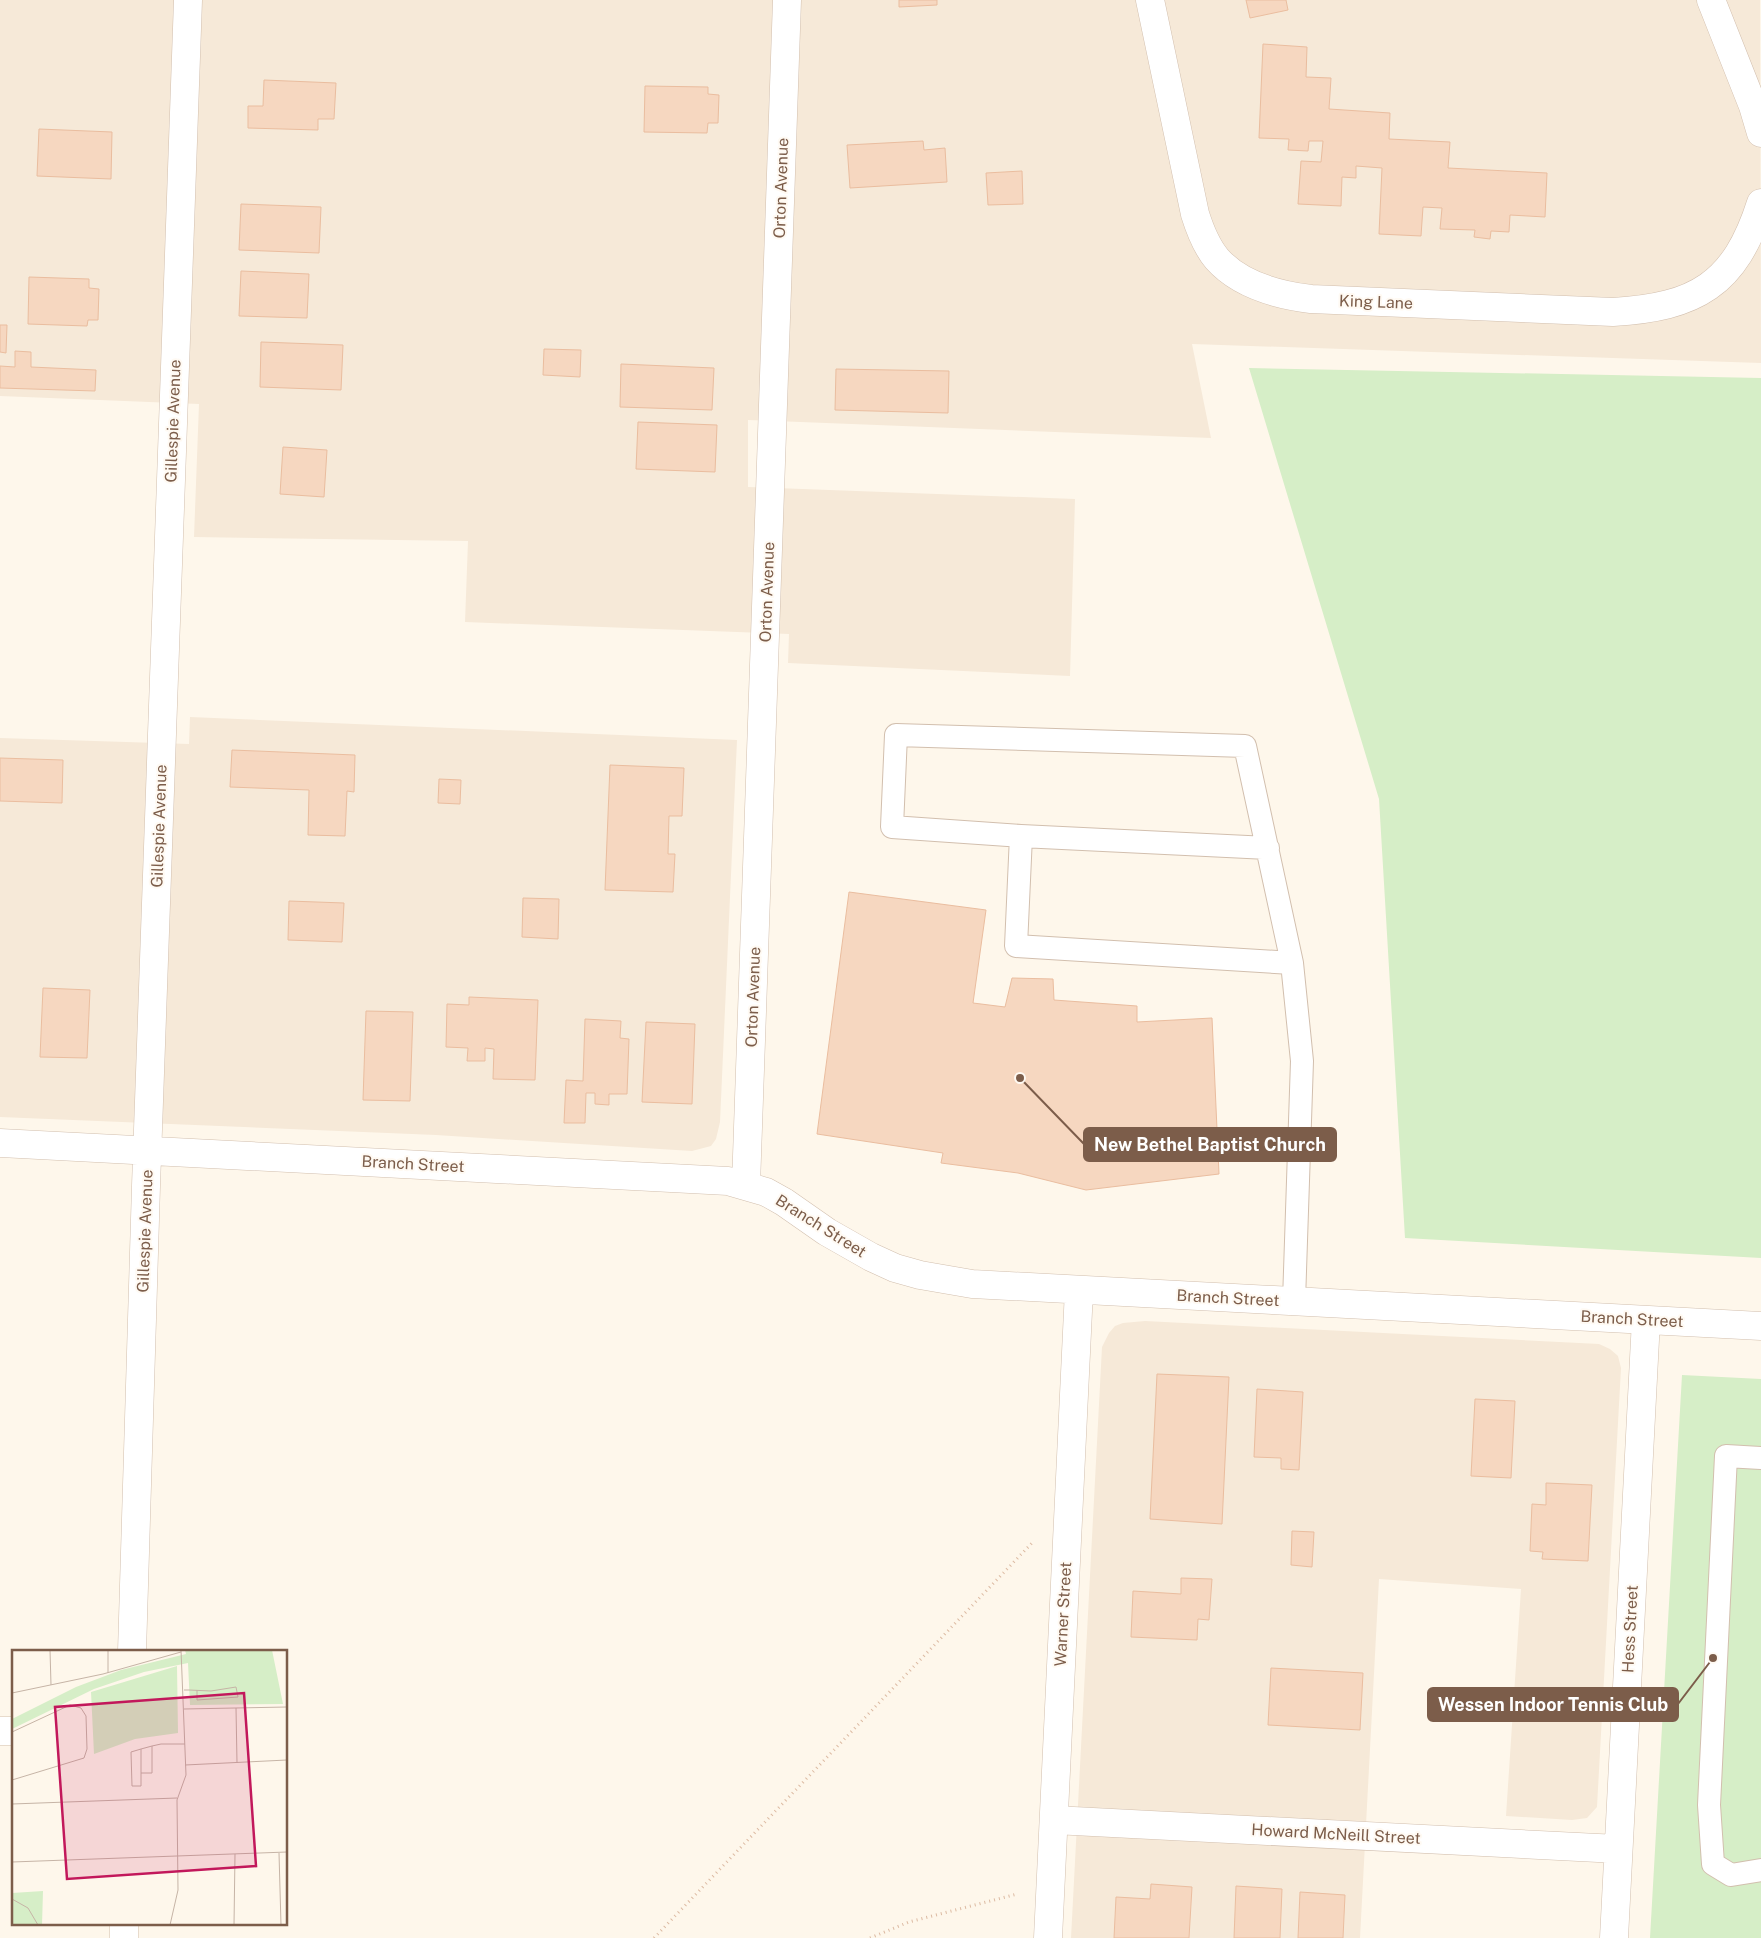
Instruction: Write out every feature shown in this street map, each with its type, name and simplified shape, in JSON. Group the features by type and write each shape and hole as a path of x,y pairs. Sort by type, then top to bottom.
{"street":[{"name":"Gillespie Avenue","path":"132,1650 147,1150 188,0"},
{"name":"Orton Avenue","path":"746,1185 787,0"},
{"name":"King Lane","path":"1150,0 1195,214 1204,238 1217,259 1225,267 1250,283 1265,289 1296,298 1311,300 1613,312 1642,311 1662,307 1696,295 1718,278 1742,247 1754,223 1761,203"},
{"path":"1711,0 1753,106 1761,133"},
{"name":"Branch Street","path":"0,1143 728,1181 766,1192 784,1202 826,1232 895,1268 920,1275 972,1284 1761,1326"},
{"name":"Warner Street","path":"1048,1938 1079,1290"},
{"name":"Hess Street","path":"1614,1938 1646,1320"},
{"name":"Howard McNeill Street","path":"1054,1820 1618,1848"}],"lane":[{"path":"1268,848 1021,836 892,827 896,735 1246,746 1268,848 1292,963 1302,1061 1294,1301"},
{"path":"1021,836 1016,946 1292,963"},
{"path":"1761,1458 1726,1456 1709,1805 1713,1864 1732,1875 1761,1870"}],"path":[{"path":"654,1938 1046,1529 1068,1529"},
{"path":"870,1938 909,1922 1027,1892 1050,1893"}],"shaded area":[{"path":"0,0 1760,0 1761,363 1192,344 1211,438 748,420 748,487 1075,499 1070,676 788,663 789,634 465,622 468,541 194,537 199,404 0,396"},
{"path":"190,717 737,740 720,1122 716,1139 711,1146 692,1151 436,1135 0,1117 0,738 189,744"},
{"path":"1145,1321 1599,1344 1610,1349 1618,1356 1621,1368 1597,1807 1587,1818 1572,1820 1506,1816 1521,1589 1379,1579 1360,1938 1071,1938 1102,1347 1115,1326 1123,1323"}],"green space":[{"path":"1249,368 1761,378 1761,1258 1405,1238 1379,799"},
{"path":"1682,1375 1761,1379 1761,1938 1650,1938"}],"building":[{"path":"899,0 937,0 937,5 899,7"},
{"path":"1246,0 1286,0 1288,10 1250,18"},
{"path":"1263,44 1307,47 1306,77 1331,78 1329,109 1390,113 1389,139 1450,142 1448,168 1547,173 1545,217 1510,215 1509,232 1491,231 1490,239 1474,237 1475,230 1440,229 1442,208 1423,207 1421,236 1379,234 1382,168 1356,166 1356,178 1342,177 1341,206 1298,204 1301,161 1321,162 1323,141 1309,141 1308,151 1288,150 1289,139 1259,138"},
{"path":"264,80 336,83 334,119 318,119 318,130 248,128 248,106 263,106"},
{"path":"645,86 708,87 708,94 719,95 718,123 708,123 707,133 644,132"},
{"path":"39,129 112,132 111,179 37,176"},
{"path":"923,141 924,150 945,148 947,182 850,188 847,145"},
{"path":"1022,171 1023,204 988,205 986,173"},
{"path":"241,204 321,207 319,253 239,250"},
{"path":"241,271 309,274 307,318 239,316"},
{"path":"29,277 89,279 89,288 99,289 98,320 88,320 87,326 28,324"},
{"path":"0,325 7,325 6,353 0,352"},
{"path":"261,342 343,345 341,390 260,387"},
{"path":"544,349 581,350 580,377 543,375"},
{"path":"15,351 31,352 31,367 96,370 95,391 0,388 0,366 15,367"},
{"path":"621,364 714,368 712,410 620,407"},
{"path":"836,369 949,371 948,413 835,410"},
{"path":"638,422 717,425 715,472 636,469"},
{"path":"283,447 327,450 324,497 280,494"},
{"path":"232,750 355,755 354,792 347,791 345,836 308,835 309,790 230,787"},
{"path":"0,758 63,760 62,803 0,801"},
{"path":"610,765 684,768 682,816 669,816 668,854 675,854 673,892 605,890"},
{"path":"439,779 461,780 460,804 438,803"},
{"path":"849,892 986,910 973,1003 1005,1007 1012,978 1053,979 1054,1000 1137,1006 1137,1022 1212,1018 1219,1174 1086,1190 1018,1173 941,1163 943,1153 817,1134"},
{"path":"523,898 559,899 558,939 522,937"},
{"path":"289,901 344,903 342,942 288,940"},
{"path":"43,988 90,990 87,1058 40,1057"},
{"path":"469,997 538,1000 535,1080 493,1079 494,1049 485,1048 485,1061 467,1061 468,1048 446,1047 447,1004 469,1005"},
{"path":"366,1011 413,1012 410,1101 363,1100"},
{"path":"585,1019 621,1021 620,1038 629,1039 627,1094 609,1094 609,1105 595,1104 595,1093 586,1093 585,1123 564,1123 566,1080 583,1081"},
{"path":"646,1022 695,1024 692,1104 642,1102"},
{"path":"1157,1374 1229,1377 1222,1524 1150,1519"},
{"path":"1257,1389 1303,1392 1299,1470 1281,1469 1281,1458 1254,1457"},
{"path":"1475,1399 1515,1401 1511,1478 1471,1476"},
{"path":"1546,1483 1592,1485 1588,1561 1542,1559 1543,1552 1530,1551 1532,1504 1546,1505"},
{"path":"1292,1531 1314,1532 1312,1567 1291,1565"},
{"path":"1181,1578 1212,1579 1209,1620 1198,1619 1197,1640 1131,1637 1133,1591 1181,1594"},
{"path":"1271,1668 1363,1673 1360,1730 1268,1725"},
{"path":"1151,1884 1192,1887 1189,1938 1114,1938 1116,1897 1150,1899"},
{"path":"1236,1886 1282,1889 1280,1938 1234,1938"},
{"path":"1300,1892 1345,1895 1343,1938 1298,1938"}],"place":[{"name":"New Bethel Baptist Church","path":"1020,1078"},
{"name":"Wessen Indoor Tennis Club","path":"1713,1658"}]}
